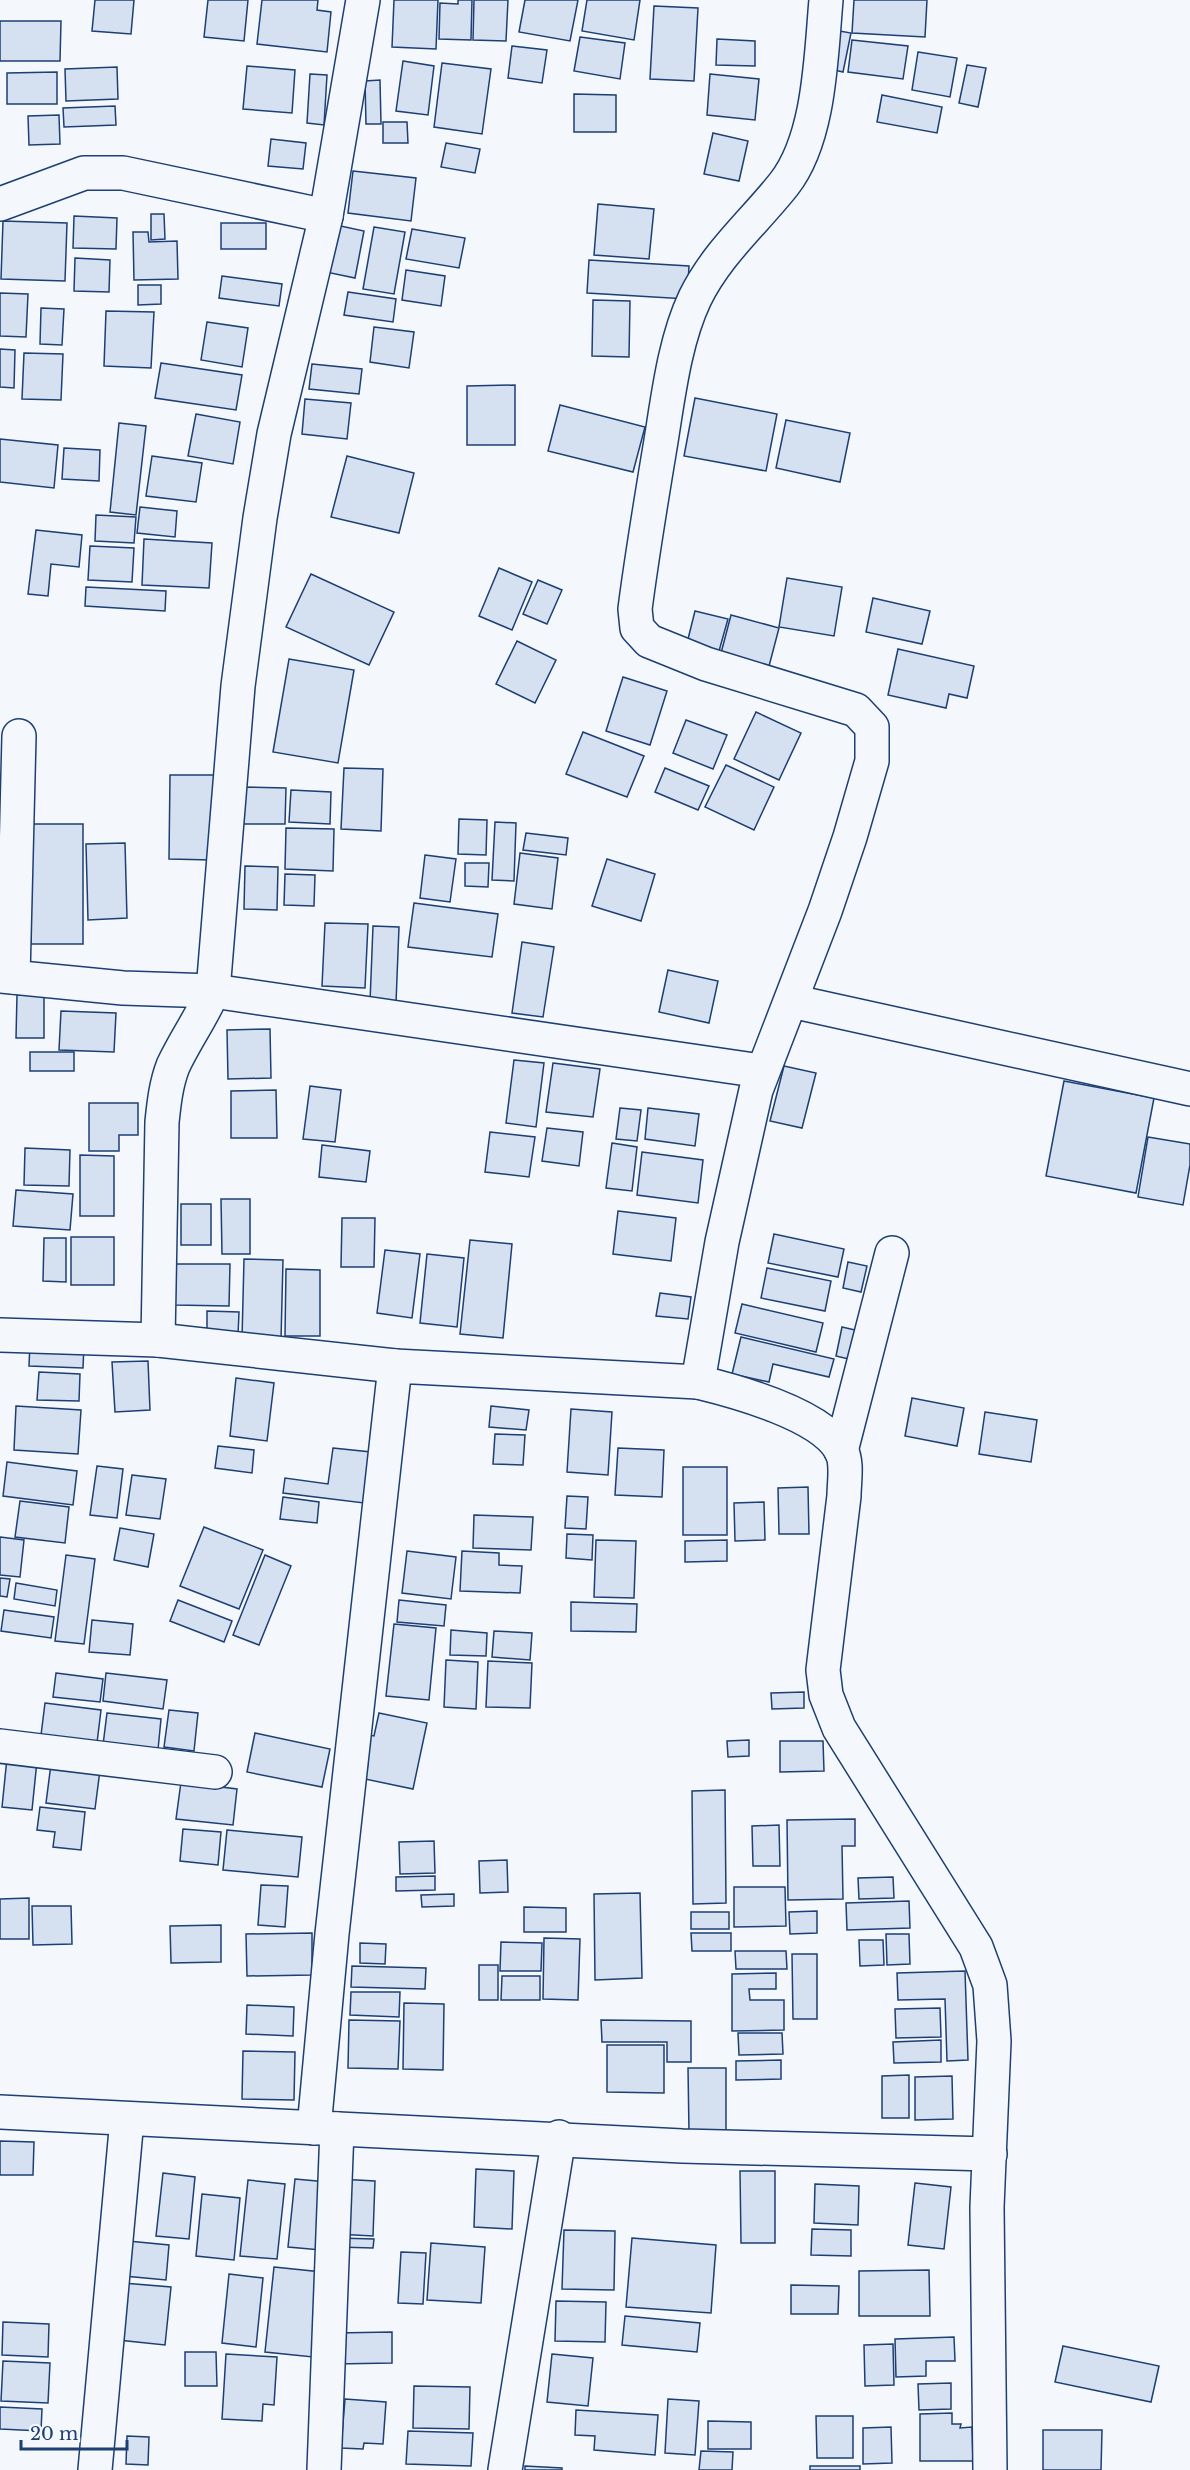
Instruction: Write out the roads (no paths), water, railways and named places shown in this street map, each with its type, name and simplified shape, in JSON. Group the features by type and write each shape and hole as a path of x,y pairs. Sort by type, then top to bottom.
{"street":[{"path":"158,1340 162,1122 166,1090 174,1066 201,1019 213,991 238,686 248,598 274,434 326,216 363,0"},
{"path":"698,1382 722,1242 761,1071 791,1001 850,837 872,760 872,727 856,710 706,664 649,641 638,628 635,609 673,369 695,298 719,258 786,182 799,158 808,135 819,70 826,0"},
{"path":"0,204 84,173 123,173 326,216"},
{"path":"19,736 7,977 123,988 213,991 761,1071"},
{"path":"791,1001 1190,1089"},
{"path":"892,1253 841,1450 844,1466 843,1496 823,1670 826,1695 839,1728 976,1947 990,1985 994,2041 987,2230 990,2470"},
{"path":"0,1335 158,1340 395,1366 698,1382 740,1393 802,1418 827,1435 841,1450"},
{"path":"324,2470 326,2129 333,1922 395,1366"},
{"path":"0,1746 215,1772"},
{"path":"0,2112 326,2129 559,2138 682,2146 990,2154"},
{"path":"95,2470 127,2119"},
{"path":"505,2470 559,2138"}]}
